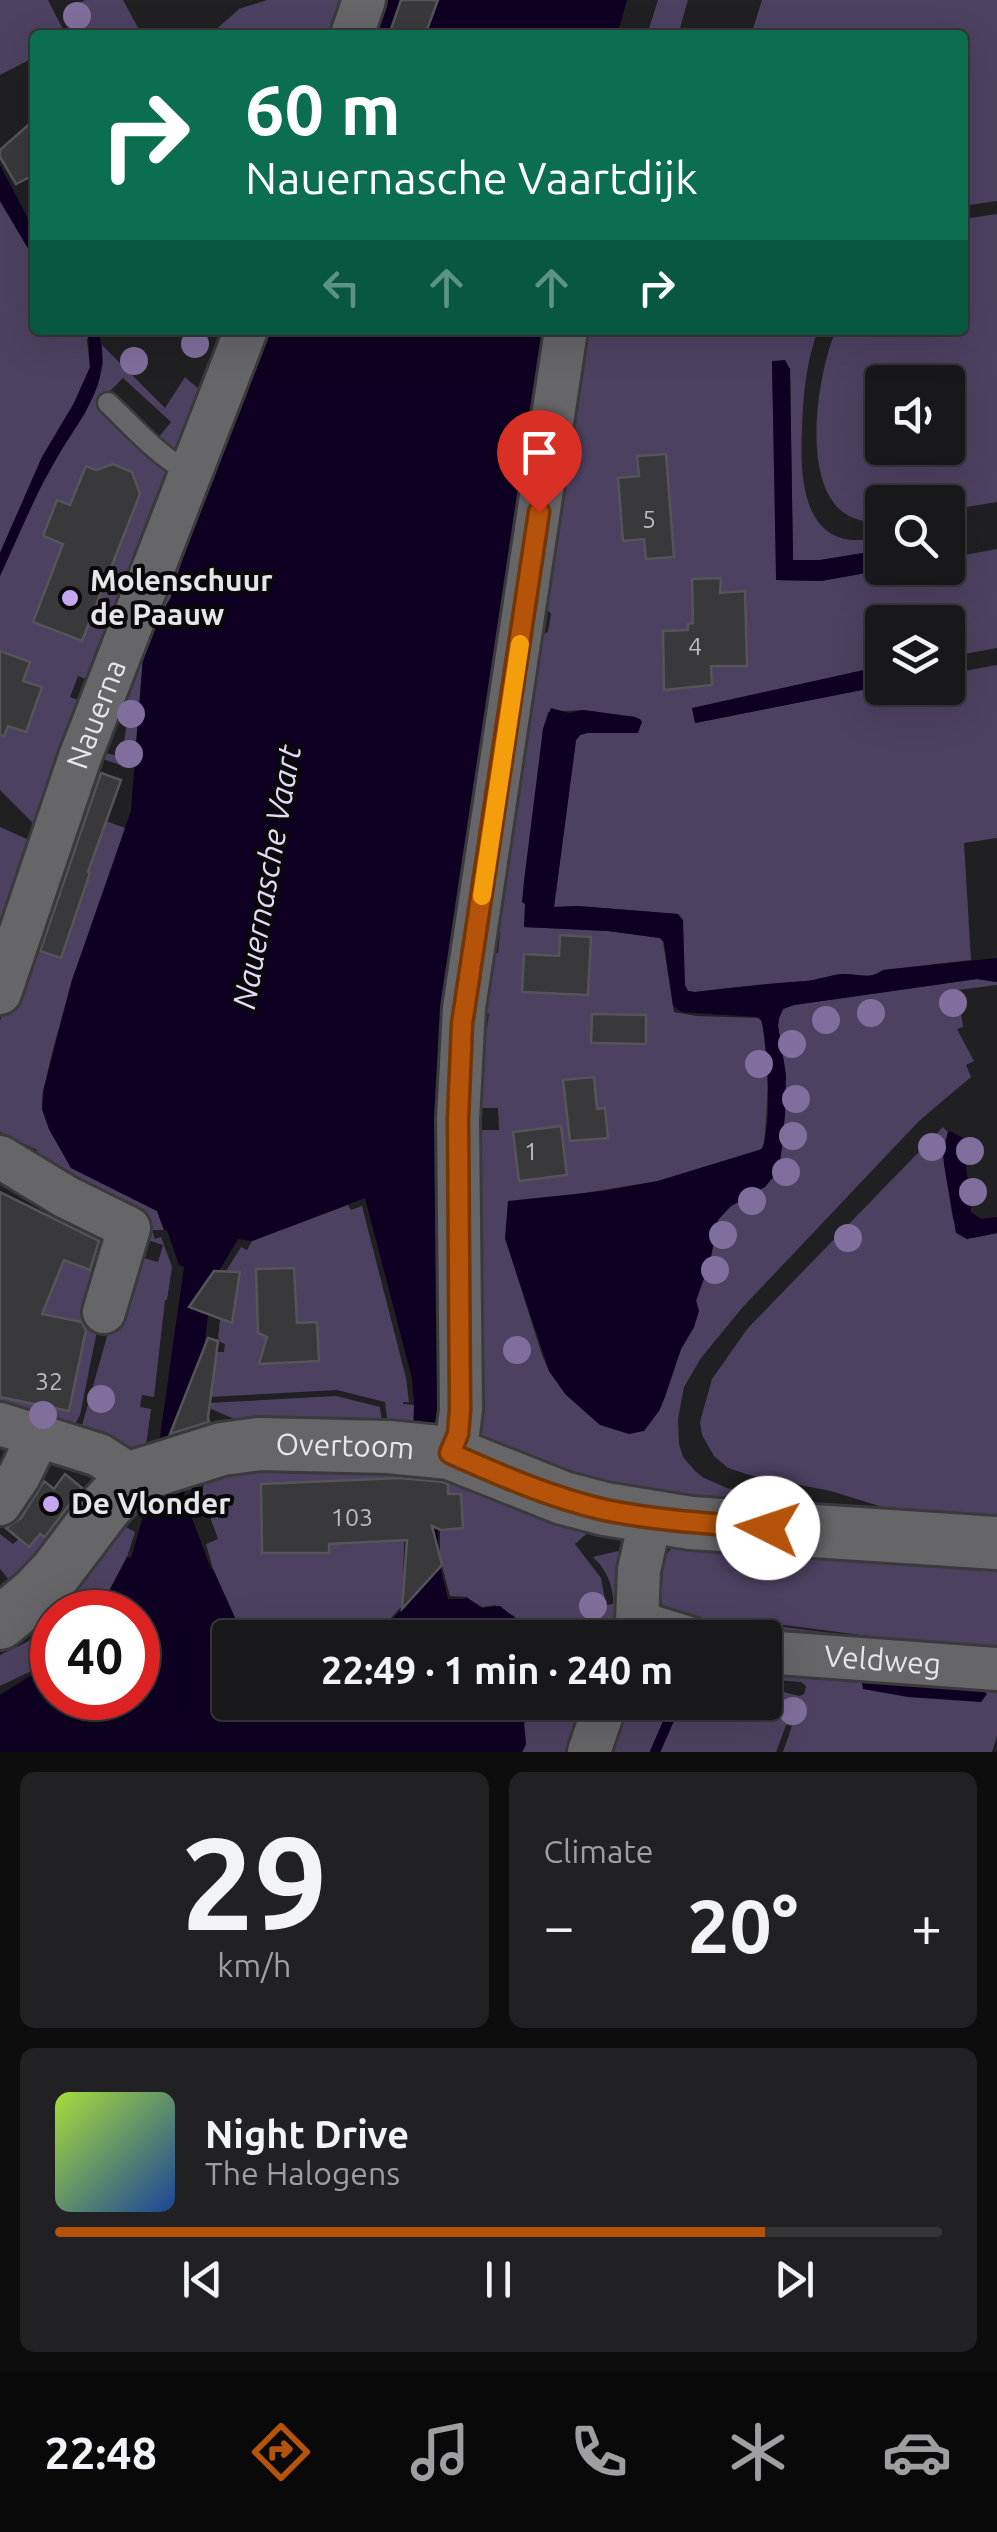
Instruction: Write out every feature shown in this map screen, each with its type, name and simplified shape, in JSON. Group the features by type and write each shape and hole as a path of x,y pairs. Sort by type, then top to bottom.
{"street":[{"path":"354,30 364,0"},
{"name":"Nauerna","path":"0,992 78,763 244,335"},
{"path":"433,1451 458,1434 462,1024 565,335"},
{"path":"0,1157 66,1197 129,1228 104,1312"},
{"path":"0,1504 19,1476 19,1430 100,1455 138,1475 106,1506 56,1572 0,1623"},
{"name":"Overtoom","path":"138,1475 222,1450 279,1444 433,1451 605,1510 691,1523 997,1543"},
{"path":"635,1620 639,1570 650,1517"},
{"name":"Veldweg","path":"782,1653 997,1670"},
{"path":"589,1752 600,1720"}],"lane":[{"path":"108,403 168,458 191,472"}],"shaded area":[{"path":"0,0 48,0 63,30 30,30 30,60 0,75"},
{"path":"85,0 123,0 139,30 85,30 73,7"},
{"path":"267,0 355,0 345,30 216,30 239,9"},
{"path":"658,0 688,0 679,30 649,30"},
{"path":"762,0 997,0 997,201 968,205 968,30 753,30"},
{"path":"0,201 30,252 30,335 88,335 90,367 81,391 42,457 0,553"},
{"path":"997,214 997,502 965,507 965,485 865,485 865,519 853,518 834,503 822,479 817,448 821,382 834,335 968,335 968,218"},
{"path":"255,335 268,335 187,537 171,597 143,658 134,767 91,755 93,750 122,757 128,713 115,707"},
{"path":"575,335 817,335 804,392 804,483 815,517 825,529 840,538 865,539 865,553 793,560 790,369 772,362 777,580 821,581 865,573 865,585 965,585 965,555 997,549 997,648 965,654 965,605 865,605 865,670 692,709 696,723 865,689 865,705 965,705 965,671 997,665 997,838 964,843 971,960 883,970 869,976 840,974 806,981 688,991 678,914 554,907 576,740 587,733 638,733 635,717 583,710 548,712 543,729 525,927 660,938 674,1012 760,1018 767,1063 764,1145 760,1150 658,1181 566,1196 505,1238 542,1355 566,1395 659,1411 681,1349 694,1327 696,1301 710,1262 718,1219 731,1206 755,1194 782,1150 786,1075 778,1026 783,1009 977,979 997,982 958,990 963,1027 957,1029 974,1061 966,1065 971,1077 919,1121 742,1308 701,1358 684,1387 678,1419 679,1444 683,1457 695,1471 727,1488 836,1511 673,1504 476,1446 476,1130 499,1130 498,1108 477,1108 474,1028 487,1028 489,1014 475,1012 483,954 498,953 500,932 484,924 530,641 548,632 551,614 541,602 544,571 553,567 556,548 548,541 554,494 567,483 569,464 560,452","holes":["592,1014 646,1015 646,1044 591,1043"]},
{"path":"101,344 165,408 185,377 200,390 204,405 188,459 159,437 171,422 123,378 100,406 161,468 179,480 99,684 78,676 70,697 91,705 43,815 33,823 0,790 0,576 39,490 97,387 103,363"},
{"path":"106,821 125,828 72,980 42,1109 71,1168 157,1211 164,1230 152,1230 155,1239 161,1237 172,1267 154,1397 142,1395 140,1407 151,1409 145,1452 122,1448 81,1429 130,1254 158,1262 163,1245 135,1236 30,1164 37,1150 0,1132 0,1021 17,969 28,947 61,958"},
{"path":"0,827 36,843 0,967"},
{"path":"943,1127 948,1132 943,1151 953,1219 973,1238 997,1233 997,1527 895,1511 831,1491 728,1468 714,1456 702,1435 700,1422 712,1379 748,1328"},
{"path":"348,1205 351,1210 362,1206 406,1378 409,1402 403,1404 414,1405 413,1435 389,1434 385,1402 337,1390 209,1397 215,1352 224,1352 225,1344 218,1337 226,1271 241,1247 247,1250 252,1241"},
{"path":"66,1218 110,1238 64,1220"},
{"path":"113,1239 117,1241 82,1322 50,1315 44,1339 69,1411 88,1324 98,1326 75,1424 67,1431 0,1411 0,1316 34,1248 100,1273"},
{"path":"336,1396 380,1407 383,1431 248,1425 207,1407 208,1403"},
{"path":"401,1468 400,1517 405,1519 402,1606 389,1620 236,1620 206,1544 218,1539 202,1494 205,1478 226,1470 372,1473"},
{"path":"447,1472 592,1529 575,1544 601,1578 606,1605 613,1604 611,1584 593,1557 618,1551 622,1563 621,1620 519,1620 495,1605 482,1607 466,1597 450,1596 440,1559 440,1520 447,1518"},
{"path":"135,1502 126,1527 135,1532 110,1590 78,1590"},
{"path":"0,1534 13,1544 19,1539 28,1547 40,1534 57,1547 17,1589 0,1569"},
{"path":"677,1543 839,1560 997,1559 997,1646 876,1637 782,1625 782,1620 678,1620 658,1594 663,1561"},
{"path":"782,1627 929,1646 782,1638"},
{"path":"30,1640 30,1672 0,1686 0,1655"},
{"path":"782,1662 997,1682 997,1736 992,1752 783,1752 792,1726 786,1725 776,1752 598,1752 609,1720 782,1720 782,1692 804,1694 806,1686 782,1680"},
{"path":"525,1720 581,1720 568,1752 522,1752 526,1744"}],"water":[{"path":"386,0 627,0 618,30 375,30"},
{"path":"0,165 30,222 30,252 0,201"},
{"path":"88,335 99,335 102,364 94,395 46,478 0,576 0,553 42,457 90,367"},
{"name":"Nauernasche Vaart","path":"268,335 550,335 440,1105 436,1106 441,1314 434,1483 438,1559 448,1599 466,1597 482,1608 500,1606 517,1620 392,1620 404,1606 414,1402 412,1378 365,1198 252,1241 238,1239 219,1271 214,1271 184,1497 235,1620 212,1620 212,1720 525,1720 526,1744 522,1752 0,1752 0,1695 30,1676 30,1720 160,1720 160,1590 110,1590 127,1557 131,1558 150,1492 184,1267 179,1265 157,1211 71,1168 42,1109 72,980 131,811 143,658 171,597 196,513 201,510 204,493"},
{"path":"785,360 790,369 793,560 865,553 865,573 821,581 776,580 772,361"},
{"path":"865,670 865,689 695,723 692,708"},
{"path":"551,708 569,713 583,710 635,717 642,722 638,733 587,733 576,740 554,907 678,914 683,920 688,991 806,981 840,974 869,976 883,970 997,958 997,982 977,979 783,1009 778,1026 786,1075 780,1163 765,1187 731,1206 718,1220 710,1262 696,1300 699,1311 665,1397 644,1431 629,1434 600,1425 566,1395 549,1371 505,1238 508,1201 658,1181 762,1149 768,1104 766,1051 762,1021 757,1017 682,1012 673,1006 664,942 660,938 524,927 524,881 543,729"},
{"path":"950,1131 963,1138 971,1212 981,1219 997,1217 997,1233 967,1239 956,1233 943,1151"},
{"path":"867,1679 982,1688 987,1694 981,1702 908,1697 863,1689 862,1683"}],"building":[{"path":"401,0 438,0 427,30 391,30"},
{"path":"30,123 30,177 16,184 0,150"},
{"path":"666,454 674,557 646,559 644,539 623,541 618,478 639,476 637,456"},
{"path":"113,464 132,472 140,494 82,641 33,622 63,544 43,536 57,500 70,505 86,466 96,470"},
{"path":"721,578 720,593 745,591 747,666 711,666 712,685 664,690 663,631 688,630 688,624 693,623 692,579"},
{"path":"0,651 30,662 23,681 42,687 26,732 8,726 4,736 0,735"},
{"path":"101,773 121,780 61,958 40,951"},
{"path":"560,935 591,937 588,995 522,992 524,954 559,956"},
{"path":"592,1014 646,1015 646,1044 591,1043"},
{"path":"594,1077 597,1109 605,1108 608,1138 570,1141 563,1080"},
{"path":"561,1126 567,1175 519,1181 513,1132"},
{"path":"0,1192 99,1241 90,1270 64,1260 42,1314 82,1322 86,1330 69,1411 0,1397"},
{"path":"294,1268 297,1323 317,1322 319,1361 259,1364 267,1337 258,1333 256,1269"},
{"path":"214,1271 240,1272 232,1323 189,1307"},
{"path":"208,1338 218,1341 209,1422 170,1434"},
{"name":"De Vlonder","path":"65,1474 82,1488 45,1537 40,1534 29,1547 6,1528 21,1518 44,1481 54,1489"},
{"path":"400,1478 443,1482 448,1484 448,1494 461,1494 463,1528 441,1530 432,1526 442,1565 402,1609 407,1540 329,1544 329,1553 262,1553 261,1484"}],"waterway":[{"path":"655,1752 669,1720"}],"slow traffic":[{"path":"482,896 520,644"}],"place":[{"name":"Molenschuur de Paauw","path":"70,598"},
{"name":"De Vlonder","path":"51,1504"}],"route":[{"path":"539,512 462,1024 458,1209 462,1364 458,1434 450,1453 563,1498 605,1510 691,1523 768,1528"}]}
